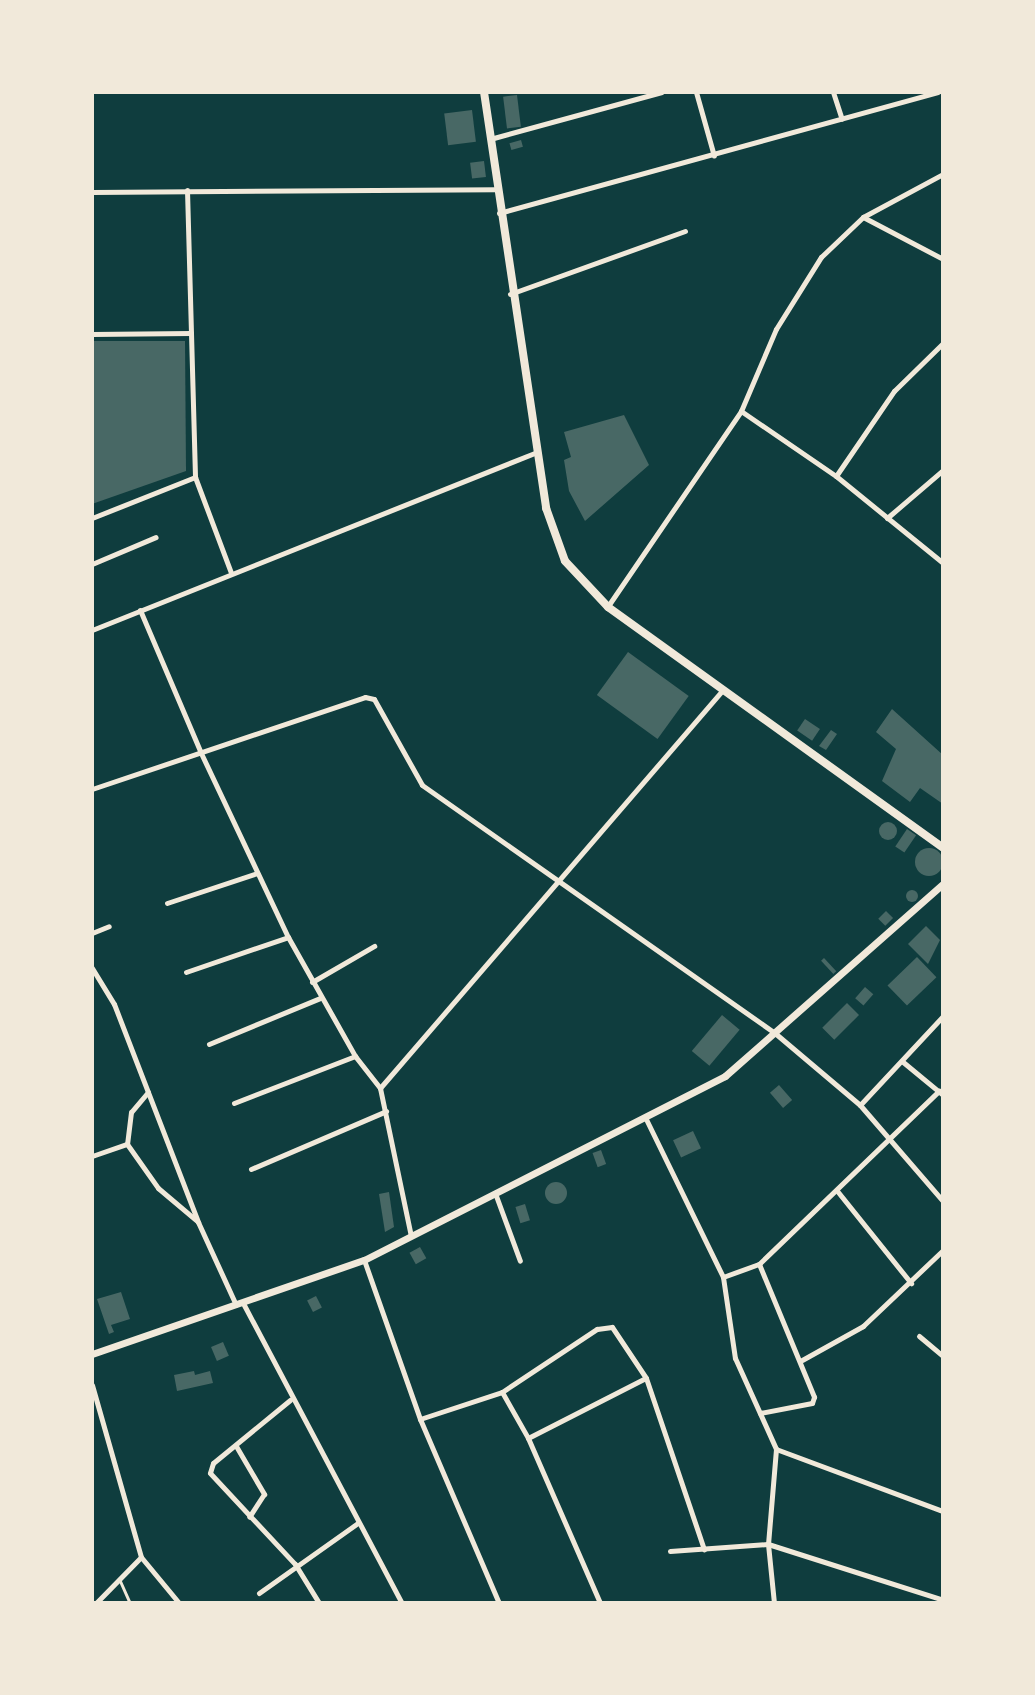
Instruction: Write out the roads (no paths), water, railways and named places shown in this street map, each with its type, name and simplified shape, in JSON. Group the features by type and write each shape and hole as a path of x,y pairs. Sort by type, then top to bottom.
{"main road":[{"path":"484,92 498,213 536,452 546,508 565,561 608,607 721,692 943,848"}],"street":[{"path":"490,139 662,92"},
{"path":"696,92 714,156"},
{"path":"833,92 842,119"},
{"path":"498,213 938,92"},
{"path":"608,607 741,411 776,329 821,257 863,217 943,174"},
{"path":"92,192 496,189"},
{"path":"187,190 195,477 231,573"},
{"path":"863,217 943,259"},
{"path":"510,294 685,231"},
{"path":"92,334 191,333"},
{"path":"836,476 894,391 943,343"},
{"path":"741,411 836,476 943,563"},
{"path":"93,627 536,452"},
{"path":"887,518 943,470"},
{"path":"92,518 195,477"},
{"path":"92,564 156,537"},
{"path":"140,610 200,751 288,937 355,1056 380,1088 412,1237"},
{"path":"380,1088 721,692"},
{"path":"92,789 365,697 374,699 422,785 476,826 776,1034 860,1105 943,1201"},
{"path":"167,903 257,873"},
{"path":"92,1354 240,1306 364,1260 725,1076 943,884"},
{"path":"92,933 109,926"},
{"path":"186,972 288,937"},
{"path":"312,982 374,946"},
{"path":"92,968 114,1004 198,1222 290,1400 402,1603"},
{"path":"209,1044 320,998"},
{"path":"860,1105 943,1016"},
{"path":"234,1103 355,1056"},
{"path":"723,1277 759,1264 941,1093 903,1062"},
{"path":"148,1092 131,1112 127,1144 158,1188 198,1222"},
{"path":"251,1169 386,1111"},
{"path":"645,1117 723,1277 735,1358 776,1449 768,1544 774,1603"},
{"path":"92,1156 127,1144"},
{"path":"494,1192 520,1261"},
{"path":"838,1192 911,1283"},
{"path":"802,1360 863,1326 941,1255"},
{"path":"364,1260 420,1419 499,1603"},
{"path":"759,1264 802,1360 812,1403 760,1413"},
{"path":"420,1419 502,1392 597,1329 612,1327 646,1378 704,1549"},
{"path":"919,1336 943,1356"},
{"path":"528,1438 646,1378"},
{"path":"92,1385 141,1557 179,1603"},
{"path":"502,1392 528,1438 600,1603"},
{"path":"290,1400 213,1463 210,1473 295,1564 319,1603"},
{"path":"236,1446 264,1494 249,1517"},
{"path":"776,1449 943,1511"},
{"path":"259,1593 295,1564 358,1523"},
{"path":"670,1551 768,1544 943,1600"},
{"path":"96,1603 141,1557"}],"lane":[{"path":"120,1580 130,1603"}]}
